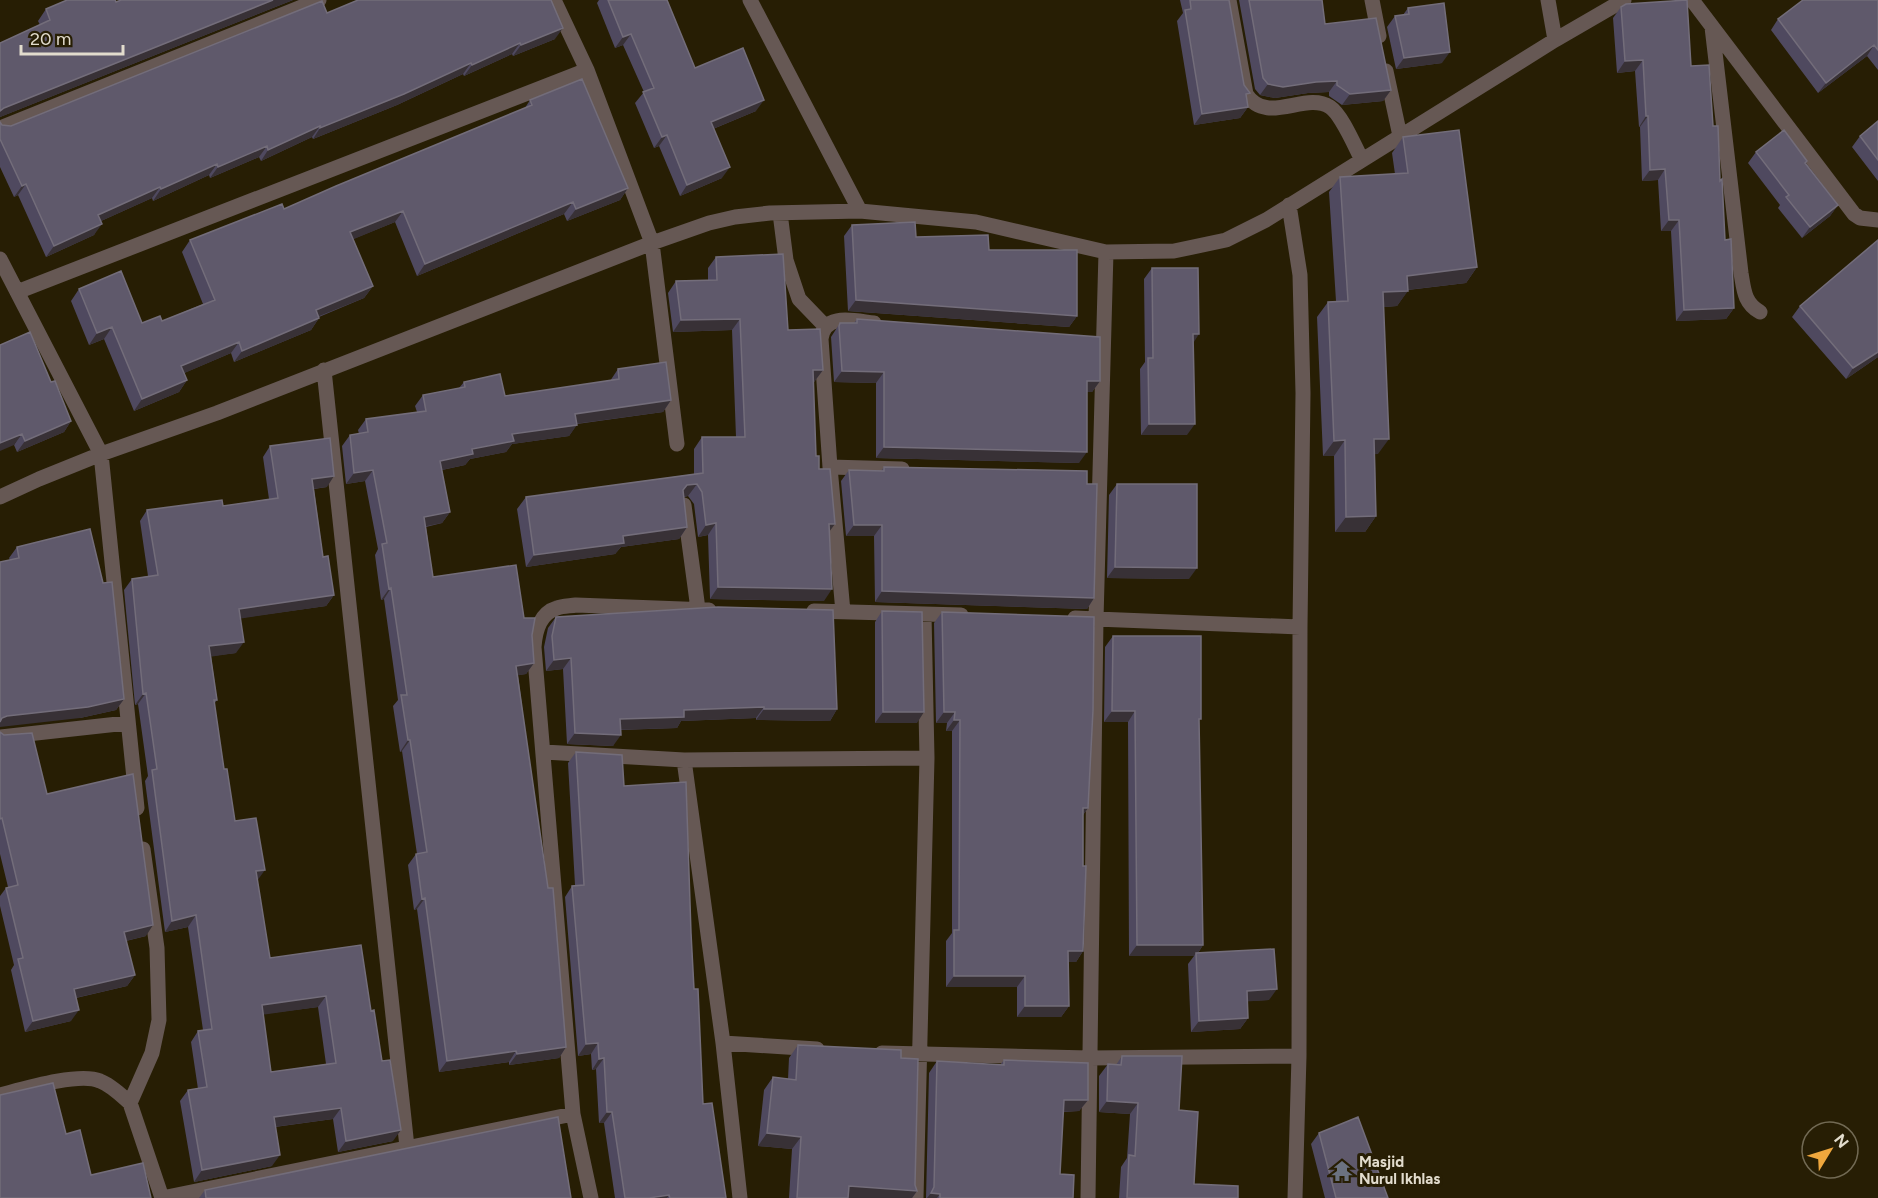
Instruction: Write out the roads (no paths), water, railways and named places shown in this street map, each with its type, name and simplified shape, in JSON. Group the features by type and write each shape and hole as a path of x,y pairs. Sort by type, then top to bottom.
{"street":[{"path":"0,128 318,0"},
{"path":"554,0 587,70 652,243 677,444"},
{"path":"750,0 860,211"},
{"path":"1229,0 1246,94 1250,100 1261,108 1314,104 1329,106 1336,113 1362,160"},
{"path":"1372,0 1400,136"},
{"path":"1548,0 1555,40"},
{"path":"0,497 101,454 217,413 652,243 726,219 780,213 860,211 976,222 1106,252 1174,251 1210,245 1244,232 1266,220 1555,40 1624,0"},
{"path":"1692,0 1854,214 1860,218 1878,220"},
{"path":"1712,27 1740,273 1744,293 1751,306 1760,312"},
{"path":"17,292 587,70"},
{"path":"1289,205 1300,275 1303,393 1299,1056 1295,1198"},
{"path":"780,213 786,260 799,299 825,326"},
{"path":"1088,1198 1095,473 1099,339 1106,252"},
{"path":"0,260 101,454 127,723 157,948 159,1020 152,1053 130,1103"},
{"path":"843,612 830,467 822,330 830,322 840,320 886,323"},
{"path":"324,370 407,1147"},
{"path":"830,467 912,469"},
{"path":"684,505 698,609"},
{"path":"591,1198 573,1114 534,647 535,630 547,614 556,608 576,605 720,610"},
{"path":"799,611 978,615"},
{"path":"916,1198 927,758 924,615"},
{"path":"1060,617 1300,627"},
{"path":"0,737 127,723"},
{"path":"544,752 684,760 927,758"},
{"path":"684,760 723,1043 740,1198"},
{"path":"723,1043 827,1050"},
{"path":"862,1052 1089,1058 1299,1056"},
{"path":"0,1095 75,1079 100,1080 130,1103 162,1198 573,1114"}],"place":[{"name":"Masjid Nurul Ikhlas","path":"1342,1171"}]}
